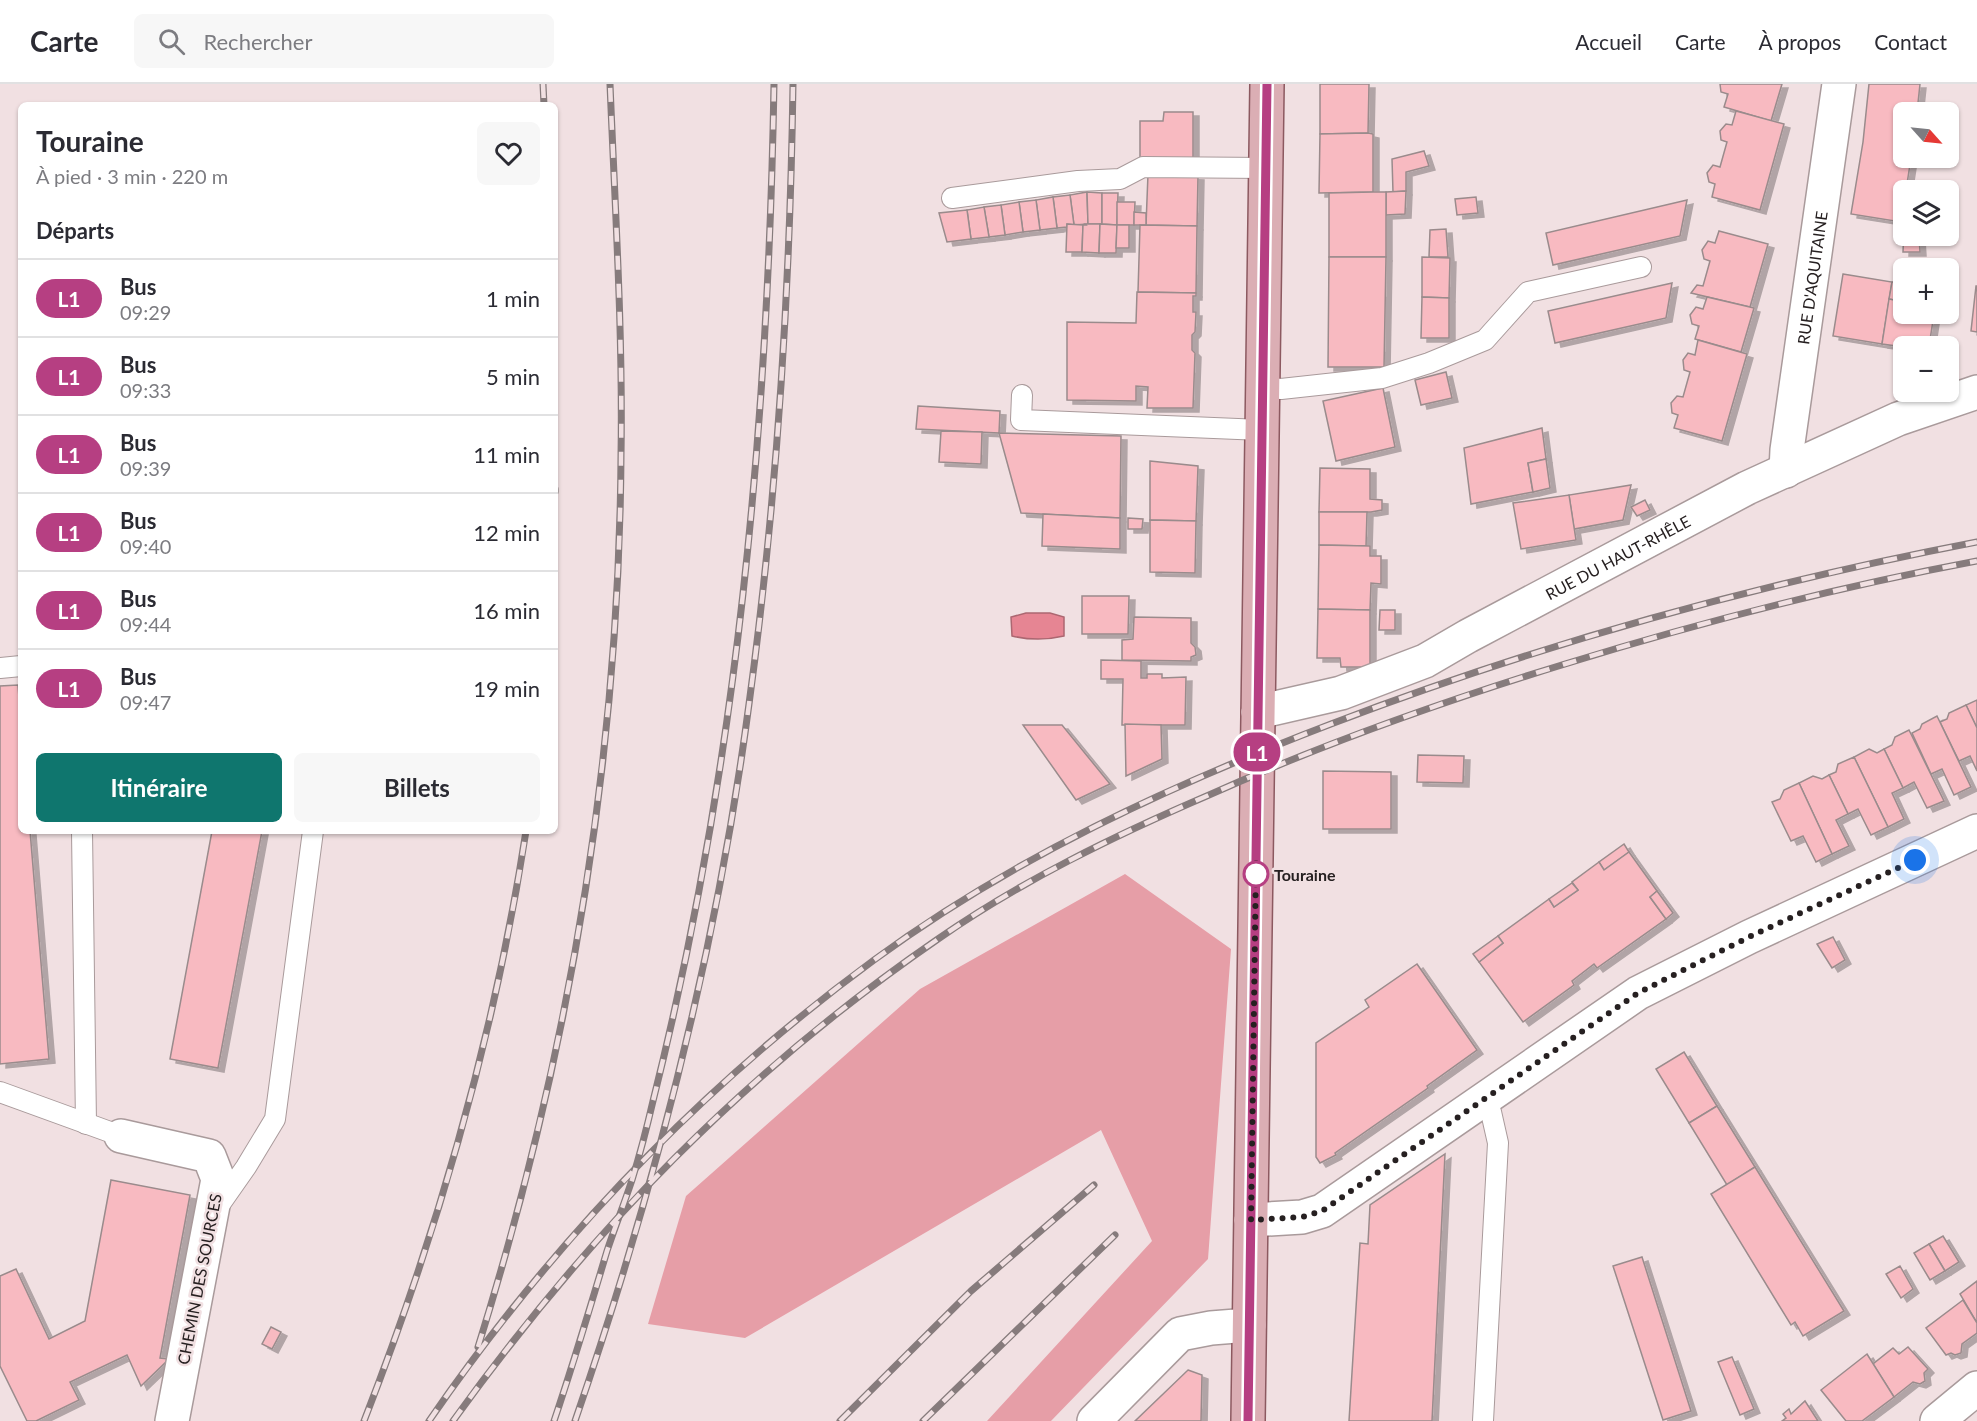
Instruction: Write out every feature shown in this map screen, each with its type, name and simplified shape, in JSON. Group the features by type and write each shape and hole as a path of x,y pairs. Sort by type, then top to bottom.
{"main road":[{"path":"1248,1421 1267,87"}],"street":[{"name":"RUE D'AQUITAINE","path":"1786,471 1787,450 1839,84"},
{"name":"RUE DU HAUT-RHÊLE","path":"1258,712 1341,693 1425,662 1468,636 1747,488 1898,419 1977,392"},
{"path":"1251,1220 1302,1217 1322,1211 1638,993 1749,937 1977,831"},
{"name":"CHEMIN DES SOURCES","path":"121,1136 209,1156 218,1179 172,1421"},
{"path":"1094,1421 1180,1334 1211,1328 1250,1325"},
{"path":"1937,1421 1977,1388"}],"lane":[{"path":"952,198 1120,179 1143,167 1266,168"},
{"path":"1263,387 1281,389 1372,379 1419,366 1485,340 1528,292 1641,267"},
{"path":"1022,395 1021,420 1262,430"},
{"path":"0,668 18,666"},
{"path":"82,834 86,1124"},
{"path":"210,1220 275,1119 313,834"},
{"path":"0,1092 121,1136"},
{"path":"1483,1421 1498,1143 1491,1112 1484,1101"}],"shaded area":[{"path":"1026,613 1050,613 1064,617 1064,636 1038,639 1012,636 1011,617"},
{"path":"1125,874 1231,949 1208,1259 1051,1421 987,1421 1152,1241 1101,1130 745,1338 648,1324 686,1196 920,989"}],"building":[{"path":"1320,84 1369,84 1368,133 1320,134"},
{"path":"1720,84 1782,84 1771,121 1724,107 1728,94 1721,92"},
{"path":"1869,84 1920,84 1918,102 1893,102 1893,168 1909,168 1908,180 1893,180 1893,221 1851,214 1863,142"},
{"path":"1736,111 1784,124 1760,210 1712,197 1715,184 1709,182 1707,173 1713,165 1720,167 1727,142 1721,140 1720,131 1726,124 1732,125"},
{"path":"1164,112 1193,112 1193,160 1140,161 1140,121 1163,121"},
{"path":"1320,134 1373,134 1373,192 1319,193"},
{"path":"1424,151 1429,166 1406,172 1406,191 1393,192 1392,159"},
{"path":"1148,174 1198,176 1197,226 1146,225"},
{"path":"1406,191 1405,214 1386,215 1386,192"},
{"path":"1087,192 1088,224 1074,225 1070,195"},
{"path":"1087,192 1102,193 1102,224 1088,224"},
{"path":"1386,192 1386,257 1329,257 1329,193"},
{"path":"1102,193 1118,193 1117,225 1102,224"},
{"path":"1070,195 1074,225 1067,224 1067,227 1057,228 1053,197"},
{"path":"1053,197 1057,228 1040,230 1036,200"},
{"path":"1476,197 1478,213 1457,215 1455,199"},
{"path":"1036,200 1040,230 1023,232 1019,202"},
{"path":"1687,200 1680,236 1553,265 1546,233"},
{"path":"1019,202 1023,232 1005,235 1001,205"},
{"path":"1117,202 1135,202 1134,225 1117,225"},
{"path":"1001,205 1005,235 989,237 984,207"},
{"path":"984,207 989,237 971,239 967,210"},
{"path":"967,210 971,239 947,242 939,213"},
{"path":"1134,212 1146,213 1146,225 1134,225"},
{"path":"1067,224 1083,225 1082,252 1066,252"},
{"path":"1100,224 1099,253 1082,252 1083,225"},
{"path":"1100,224 1117,225 1116,253 1099,253"},
{"path":"1117,225 1129,225 1129,248 1116,248"},
{"path":"1140,225 1197,226 1196,293 1138,292"},
{"path":"1446,229 1448,257 1429,257 1430,230"},
{"path":"1719,231 1768,244 1750,307 1691,293 1697,285 1703,286 1710,261 1704,259 1702,250 1708,241 1715,243"},
{"path":"1903,246 1920,246 1920,252 1903,252"},
{"path":"1329,257 1386,257 1384,367 1328,367"},
{"path":"1422,257 1450,258 1449,298 1422,297"},
{"path":"1843,274 1892,282 1882,344 1833,336"},
{"path":"1892,282 1893,282 1893,300 1889,299"},
{"path":"1672,283 1666,318 1555,343 1548,311"},
{"path":"1977,286 1977,332 1971,331"},
{"path":"1137,292 1196,293 1196,296 1193,296 1193,312 1196,312 1195,332 1192,335 1192,350 1195,353 1193,408 1147,408 1148,387 1136,386 1136,401 1067,400 1067,322 1136,323"},
{"path":"1422,297 1449,298 1449,338 1421,338"},
{"path":"1707,297 1754,308 1741,352 1695,339 1699,326 1692,324 1690,315 1696,307 1703,309"},
{"path":"1889,299 1893,300 1893,324 1932,324 1931,336 1893,336 1893,346 1882,344"},
{"path":"1698,340 1747,354 1722,441 1674,428 1678,415 1672,413 1671,403 1677,396 1683,397 1690,372 1684,370 1683,360 1688,353 1695,355"},
{"path":"1446,372 1452,398 1421,405 1415,380"},
{"path":"1383,388 1395,447 1336,461 1323,401"},
{"path":"918,406 1000,411 999,433 916,429"},
{"path":"1542,428 1546,459 1528,463 1533,492 1471,504 1464,448"},
{"path":"941,431 982,432 981,464 939,462"},
{"path":"999,433 1121,436 1120,518 1021,513"},
{"path":"1546,459 1550,488 1533,492 1528,463"},
{"path":"1150,461 1198,466 1196,521 1150,520"},
{"path":"1320,468 1370,469 1370,499 1382,500 1382,510 1319,512"},
{"path":"1631,485 1623,520 1574,529 1569,495"},
{"path":"1569,495 1576,540 1521,549 1513,503"},
{"path":"1645,500 1650,510 1637,516 1631,507"},
{"path":"1319,512 1367,512 1366,546 1319,545"},
{"path":"1043,514 1120,518 1120,549 1042,546"},
{"path":"1128,518 1143,519 1142,529 1128,529"},
{"path":"1150,520 1196,521 1195,573 1150,572"},
{"path":"1319,545 1370,546 1370,556 1381,556 1381,584 1371,583 1370,610 1318,609"},
{"path":"1082,596 1129,596 1128,634 1082,634"},
{"path":"1318,609 1370,610 1370,667 1341,667 1340,658 1317,658"},
{"path":"1380,610 1395,610 1395,630 1379,630"},
{"path":"1134,617 1191,618 1191,643 1195,647 1196,655 1191,657 1191,661 1122,660 1122,640 1133,639"},
{"path":"1101,660 1141,661 1141,678 1147,678 1147,674 1162,674 1162,678 1186,677 1185,725 1122,725 1123,679 1101,679"},
{"path":"18,685 18,834 30,834 49,1059 0,1064 0,686"},
{"path":"1977,700 1977,728 1966,705"},
{"path":"1966,705 1977,728 1977,771 1970,756 1959,761 1940,722 1947,719 1949,713"},
{"path":"1937,716 1971,787 1954,795 1942,769 1931,774 1912,733 1920,729 1922,724"},
{"path":"1125,724 1161,725 1162,759 1126,776"},
{"path":"1023,725 1062,725 1110,784 1076,800"},
{"path":"1909,730 1944,801 1927,808 1914,782 1903,788 1884,749 1892,745 1895,737"},
{"path":"1869,749 1877,753 1884,749 1903,788 1892,793 1904,819 1888,827 1854,757"},
{"path":"1418,755 1464,756 1463,783 1417,782"},
{"path":"1854,757 1888,827 1871,835 1858,809 1848,814 1829,775 1836,772 1838,764"},
{"path":"1323,771 1391,772 1391,829 1323,829"},
{"path":"1829,775 1848,814 1836,820 1849,846 1832,854 1799,783 1813,776 1822,779"},
{"path":"1799,783 1832,854 1816,862 1803,836 1791,841 1772,802 1780,799 1784,790"},
{"path":"211,834 261,834 218,1068 170,1059"},
{"path":"1624,844 1629,852 1604,870 1599,862"},
{"path":"1629,852 1657,891 1650,897 1666,919 1597,968 1594,964 1572,981 1574,985 1523,1022 1479,962 1503,943 1498,936 1549,899 1554,907 1578,890 1572,882 1599,862 1604,870"},
{"path":"1572,883 1578,890 1554,907 1549,899"},
{"path":"1657,891 1673,913 1666,919 1650,897"},
{"path":"1498,936 1503,943 1479,962 1473,954"},
{"path":"1833,937 1845,960 1832,968 1817,944"},
{"path":"1417,964 1477,1050 1427,1086 1428,1088 1335,1153 1336,1155 1320,1163 1316,1157 1316,1043 1369,1007 1365,1000"},
{"path":"1684,1052 1717,1106 1689,1123 1656,1069"},
{"path":"1717,1106 1755,1167 1727,1185 1689,1123"},
{"path":"1445,1154 1432,1421 1349,1421 1360,1243 1368,1244 1370,1205"},
{"path":"1755,1167 1844,1311 1803,1336 1795,1322 1791,1325 1711,1194"},
{"path":"111,1180 190,1195 160,1358 169,1359 141,1386 127,1355 70,1382 79,1400 36,1421 27,1421 0,1366 0,1276 16,1269 49,1339 85,1321"},
{"path":"1943,1236 1959,1262 1945,1271 1929,1244"},
{"path":"1929,1244 1945,1271 1930,1280 1914,1253"},
{"path":"1642,1257 1691,1411 1663,1420 1613,1266"},
{"path":"1900,1266 1913,1289 1901,1298 1886,1274"},
{"path":"1977,1281 1977,1323 1960,1294"},
{"path":"1963,1300 1977,1323 1977,1333 1962,1344 1961,1353 1946,1355 1926,1328"},
{"path":"271,1327 281,1332 272,1349 262,1344"},
{"path":"1908,1347 1928,1369 1924,1373 1925,1381 1920,1384 1913,1382 1894,1397 1873,1364 1893,1348 1899,1354"},
{"path":"1867,1354 1894,1397 1862,1421 1846,1421 1821,1390"},
{"path":"1732,1357 1754,1409 1740,1415 1718,1362"},
{"path":"1188,1370 1202,1375 1201,1421 1135,1421"},
{"path":"1805,1401 1818,1421 1782,1421 1786,1418 1783,1414 1789,1409 1791,1414"}],"railway":[{"path":"543,84 544,102"},
{"path":"478,1347 510,1238 538,1129 562,1018 599,795 618,569 621,456 621,363 610,84"},
{"path":"554,1421 607,1251 632,1180 651,1111 682,975 727,723 743,596 755,468 771,212 774,84"},
{"path":"575,1421 604,1334 657,1157 701,977 736,795 759,627 774,472 789,239 793,84"},
{"path":"429,1421 526,1292 632,1172 689,1115 810,1009 874,960 927,923 1037,857 1153,799 1271,747 1489,668 1569,642 1731,597 1977,542"},
{"path":"453,1421 505,1351 616,1220 735,1100 799,1044 867,990 938,939 1036,878 1139,826 1253,776 1341,740 1475,693 1718,620 1873,582 1977,561"},
{"path":"364,1421 416,1277 461,1130 498,982 525,834"},
{"path":"840,1421 971,1291 1094,1185"},
{"path":"923,1421 1115,1235"}],"bus line":[{"name":"L1","path":"1248,1421 1267,84"}],"place":[{"name":"Touraine","path":"1256,874"}],"route":[{"path":"1256,874 1256,863 1251,1220 1302,1217 1322,1211 1638,993 1749,937 1915,860"}]}
